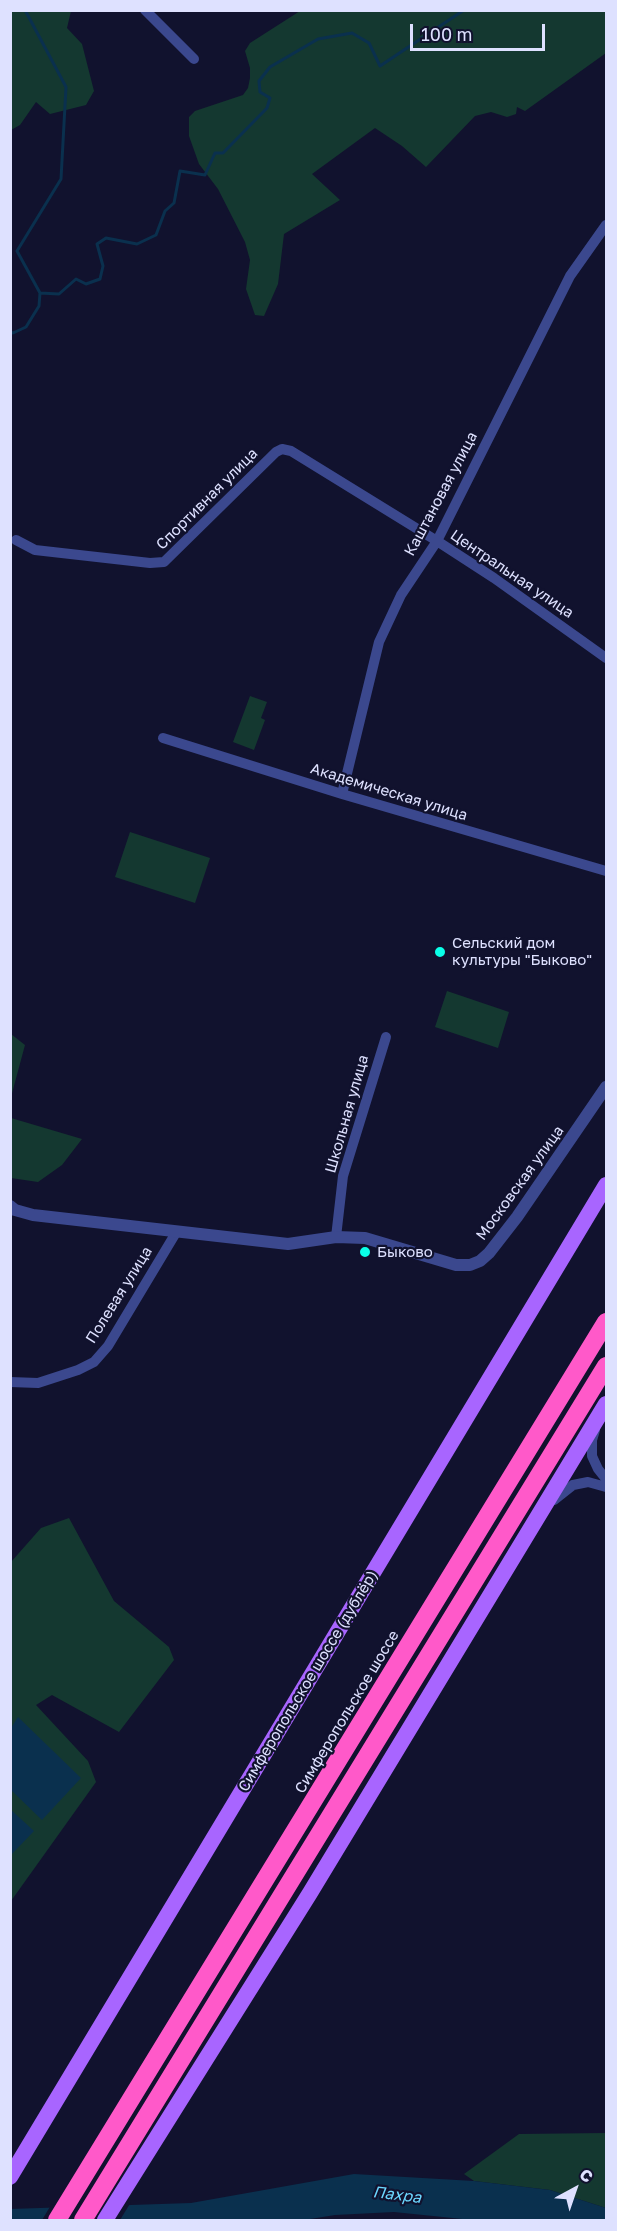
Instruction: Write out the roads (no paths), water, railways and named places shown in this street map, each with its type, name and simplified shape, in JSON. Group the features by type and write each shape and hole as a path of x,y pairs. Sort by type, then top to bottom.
{"highway":[{"name":"Симферопольское шоссе","path":"57,2220 606,1322"},
{"path":"83,2220 606,1366"}],"main road":[{"name":"Симферопольское шоссе (дублёр)","path":"10,2177 606,1185"},
{"path":"105,2220 310,1893 602,1410"}],"street":[{"path":"145,10 194,59"},
{"name":"Каштановая улица","path":"342,794 379,642 401,595 437,541 570,276 606,225"},
{"name":"Центральная улица","path":"276,452 282,449 291,451 437,541 494,578 606,658"},
{"name":"Спортивная улица","path":"16,540 35,550 150,563 164,562 276,452"},
{"name":"Академическая улица","path":"163,738 342,794 606,871"},
{"name":"Школьная улица","path":"336,1237 343,1176 386,1037"},
{"name":"Московская улица","path":"12,1211 288,1244 336,1237 365,1238 456,1265 470,1265 480,1261 517,1216 606,1088"},
{"name":"Полевая улица","path":"10,1382 38,1383 78,1370 94,1362 108,1346 177,1231"},
{"path":"602,1410 592,1440 592,1456 606,1479"},
{"path":"541,1513 573,1485 588,1482 606,1487"}],"water":[{"path":"18,1717 81,1778 42,1820 11,1790 11,1728"},
{"path":"10,1809 34,1831 11,1855 10,1855"},
{"name":"Пахра","path":"354,2174 474,2181 550,2190 606,2208 606,2220 472,2220 394,2212 335,2215 304,2220 11,2220 10,2209 191,2203"}],"waterway":[{"path":"25,10 66,87 61,179 17,251 40,293"},
{"path":"10,332 13,333 26,327 39,306 40,293 59,294 76,279 86,284 100,279 103,266 97,244 106,238 137,244 156,235 165,211 174,203 180,171 205,175 215,153 223,153 267,108 270,98 260,92 259,81 270,67 318,39 352,33 369,43 380,66 464,10"}],"place":[{"name":"Сельский дом культуры \"Быково\"","path":"440,952"},
{"name":"Быково","path":"365,1252"}]}
